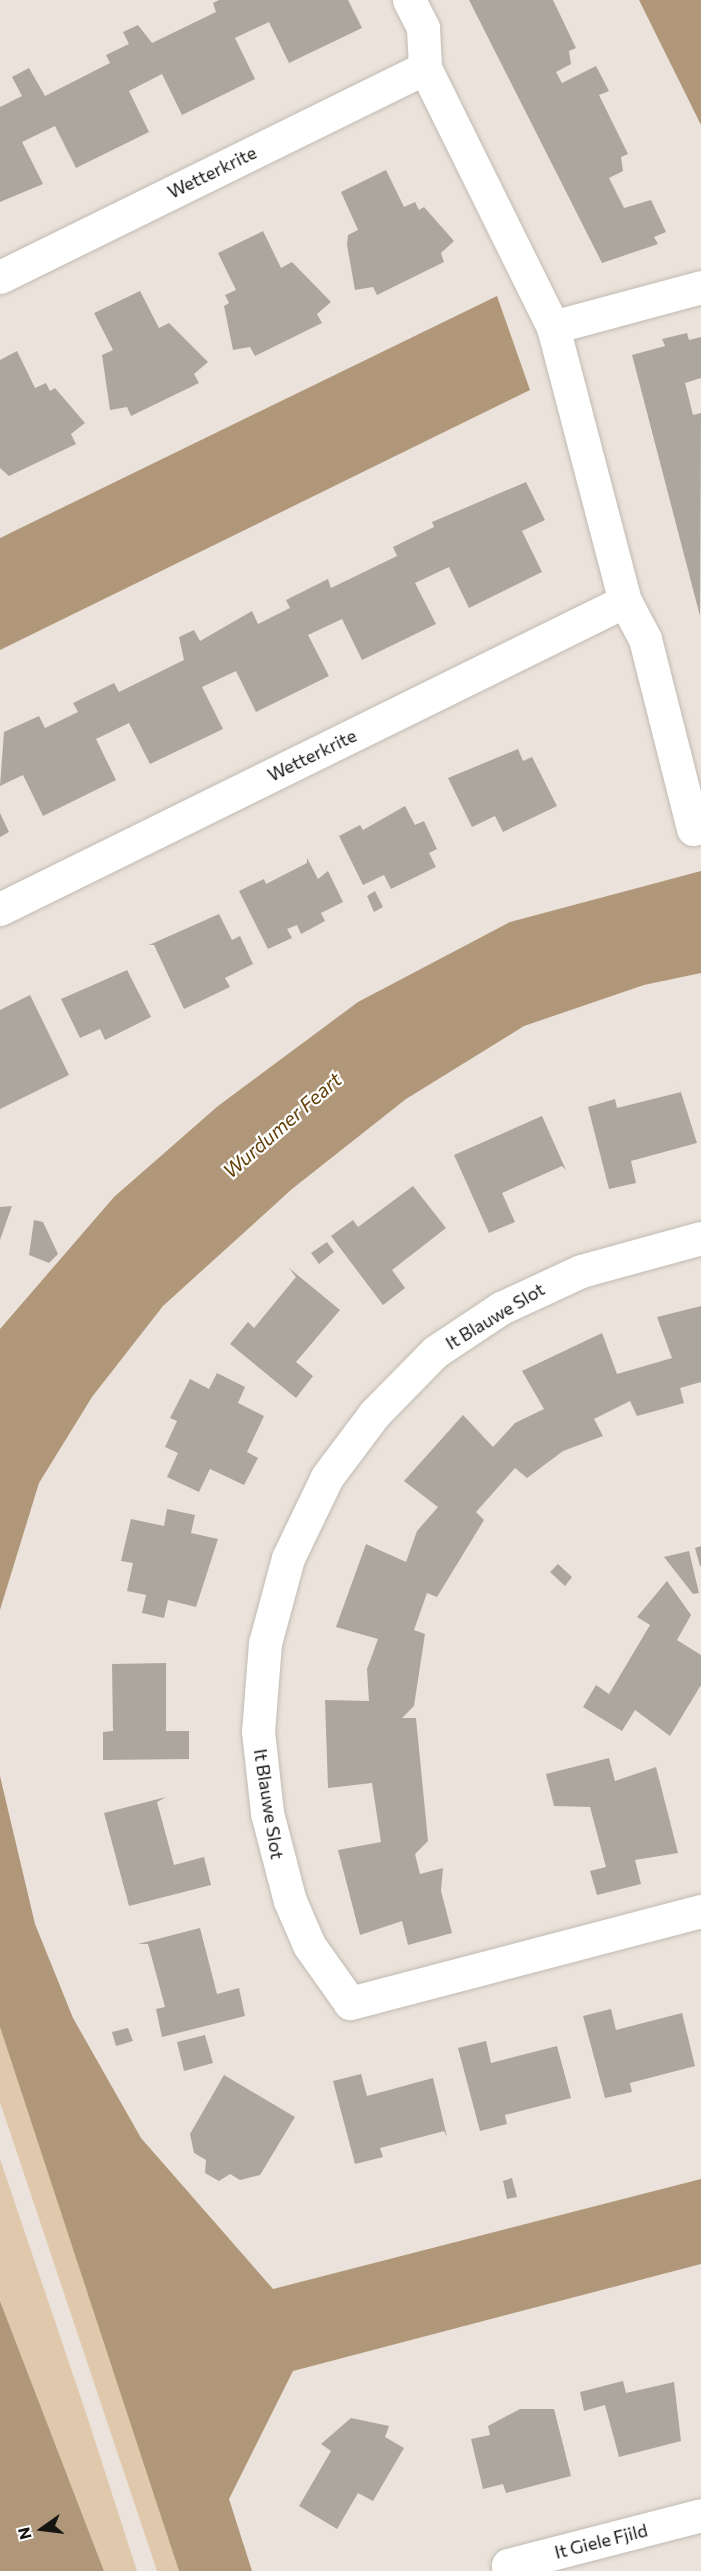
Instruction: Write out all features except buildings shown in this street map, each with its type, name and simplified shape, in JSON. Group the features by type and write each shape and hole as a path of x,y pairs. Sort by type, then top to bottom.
{"street":[{"path":"409,0 423,28 424,68 553,327 625,601 645,639 693,829"},
{"name":"Wetterkrite","path":"0,276 424,68"},
{"path":"553,327 701,287"},
{"name":"Wetterkrite","path":"0,909 625,601"},
{"name":"It Blauwe Slot","path":"701,1238 581,1271 510,1303 435,1352 375,1413 327,1477 288,1558 265,1643 258,1731 267,1813 290,1901 309,1945 350,2003 701,1911"},
{"name":"It Giele Fjild","path":"509,2571 508,2565 701,2515"}],"shaded area":[{"path":"0,2027 179,2571 157,2571 0,2102"},
{"path":"0,2159 137,2571 104,2571 0,2301"}],"water":[{"path":"639,0 701,0 701,125"},
{"path":"497,296 530,390 0,650 0,538"},
{"name":"Wurdumer Feart","path":"701,871 701,973 644,985 524,1026 406,1099 292,1189 163,1306 92,1397 39,1483 0,1610 0,1329 114,1197 218,1106 358,1002 510,922"},
{"path":"0,1776 35,1924 73,2018 141,2138 273,2289 701,2179 701,2264 293,2371 229,2499 252,2571 179,2571 0,2027"},
{"path":"0,2301 104,2571 0,2571"}]}
